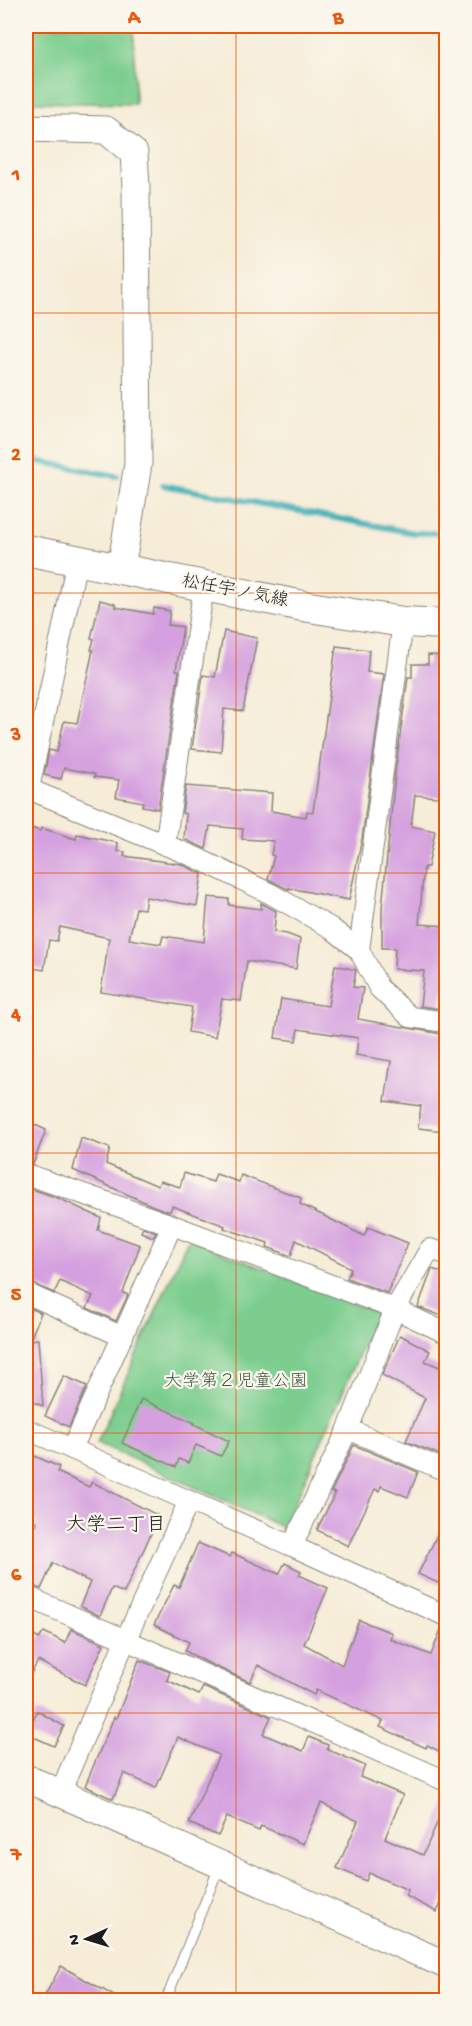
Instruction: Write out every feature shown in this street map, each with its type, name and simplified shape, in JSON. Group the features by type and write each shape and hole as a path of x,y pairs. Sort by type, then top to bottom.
{"main road":[{"name":"松任宇ノ気線","path":"26,550 204,586 403,622 447,624"}],"street":[{"path":"26,128 106,130 134,153 138,464 121,568"},
{"path":"77,560 27,789 165,845 271,894 331,928 359,950 379,988 410,1017 447,1022"},
{"path":"165,845 204,586"},
{"path":"359,950 403,622"},
{"path":"26,1174 172,1225 395,1309 447,1333"},
{"path":"72,1449 172,1225"},
{"path":"292,1546 348,1429 395,1309 430,1249 447,1254"},
{"path":"26,1293 123,1336"},
{"path":"26,1429 447,1616"},
{"path":"348,1429 447,1471"},
{"path":"60,1793 125,1641 189,1501"},
{"path":"26,1596 447,1781"},
{"path":"26,1778 447,1965"}],"lane":[{"path":"167,2001 220,1864"}],"green space":[{"path":"26,26 134,26 135,104 26,102"},
{"name":"大学第２児童公園","path":"188,1239 377,1313 284,1528 97,1443"}],"building":[{"path":"100,600 115,604 115,607 153,614 154,608 170,611 168,625 183,627 176,670 179,671 158,809 142,806 143,802 116,797 119,780 94,777 95,774 64,768 61,779 44,775 49,750 57,752 64,721 77,723 93,650 91,650 94,639 91,638"},
{"path":"224,631 257,638 243,711 224,709 221,752 192,749 203,675 215,677"},
{"path":"336,646 369,650 367,672 384,674 362,839 349,900 289,888 289,890 268,879 274,856 271,855 274,841 242,839 243,829 210,826 206,849 184,839 186,814 182,813 186,786 272,793 271,811 306,817 307,811 313,812"},
{"path":"428,655 447,656 447,798 415,795 411,826 435,831 428,867 424,867 419,924 447,926 447,990 443,990 441,1009 420,1006 424,971 394,969 395,948 382,948 382,908 395,774 408,677 412,677 412,664 428,664"},
{"path":"26,826 40,831 41,828 76,839 77,834 118,843 117,851 125,852 124,856 181,864 202,874 197,906 146,897 144,909 136,908 129,939 161,944 163,936 204,942 208,897 229,899 229,905 261,909 261,903 276,911 274,932 300,939 296,969 247,961 241,1001 222,999 215,1037 188,1032 192,1007 101,992 109,938 60,927 57,941 49,940 44,970 26,967"},
{"path":"335,965 356,970 353,987 363,988 358,1019 447,1035 447,1115 444,1131 418,1128 421,1106 385,1101 391,1061 356,1055 358,1038 298,1029 296,1041 275,1038 281,999 328,1006"},
{"path":"26,1121 46,1130 33,1164 26,1162"},
{"path":"81,1138 110,1148 106,1164 158,1186 160,1181 180,1187 184,1173 213,1182 216,1174 239,1182 241,1175 301,1198 300,1204 364,1236 368,1227 408,1243 387,1293 347,1278 351,1268 296,1240 291,1256 267,1247 268,1243 224,1228 225,1226 172,1206 170,1211 167,1211 151,1205 73,1170"},
{"path":"26,1187 58,1198 101,1218 98,1230 140,1245 123,1293 128,1295 116,1321 87,1308 93,1296 60,1281 54,1293 26,1281"},
{"path":"143,1227 156,1232 153,1237 141,1232"},
{"path":"432,1269 447,1274 447,1318 418,1307"},
{"path":"26,1306 41,1313 30,1340 38,1339 43,1406 26,1399"},
{"path":"400,1335 430,1351 425,1361 447,1370 447,1458 406,1441 425,1398 382,1375"},
{"path":"64,1376 87,1386 69,1427 45,1416"},
{"path":"141,1399 229,1441 221,1456 196,1445 188,1463 179,1459 176,1467 122,1443"},
{"path":"354,1445 418,1472 408,1497 381,1486 379,1491 375,1489 348,1546 317,1530 335,1493 331,1492"},
{"path":"26,1452 59,1467 57,1472 89,1487 92,1482 159,1516 124,1593 112,1588 100,1616 80,1606 90,1582 53,1563 41,1589 26,1584 26,1548 37,1522 26,1516"},
{"path":"447,1515 447,1587 418,1574"},
{"path":"198,1543 230,1557 232,1553 279,1574 285,1563 301,1571 299,1575 328,1588 304,1644 342,1665 359,1620 392,1633 390,1639 431,1655 442,1627 447,1628 447,1755 380,1727 383,1721 316,1690 314,1695 258,1665 250,1682 185,1651 189,1642 154,1625 174,1585 179,1587"},
{"path":"71,1629 104,1644 85,1685 38,1661 26,1683 26,1631 39,1639 44,1632 65,1643"},
{"path":"139,1660 170,1672 167,1680 199,1695 203,1687 271,1717 263,1734 303,1751 309,1737 328,1745 327,1749 365,1766 360,1777 403,1795 385,1838 423,1855 447,1800 447,1890 437,1912 406,1896 408,1890 369,1873 366,1881 337,1868 358,1821 321,1803 303,1844 261,1826 259,1831 227,1817 218,1836 189,1823 219,1755 178,1737 156,1788 124,1773 113,1799 85,1786 114,1717 116,1719"},
{"path":"37,1711 64,1726 54,1746 27,1734"},
{"path":"61,1966 123,2001 42,2001"}],"waterway":[{"path":"26,459 117,476"},
{"path":"163,485 414,533 446,533"}],"district":[{"name":"大学二丁目","path":"116,1526"}]}
